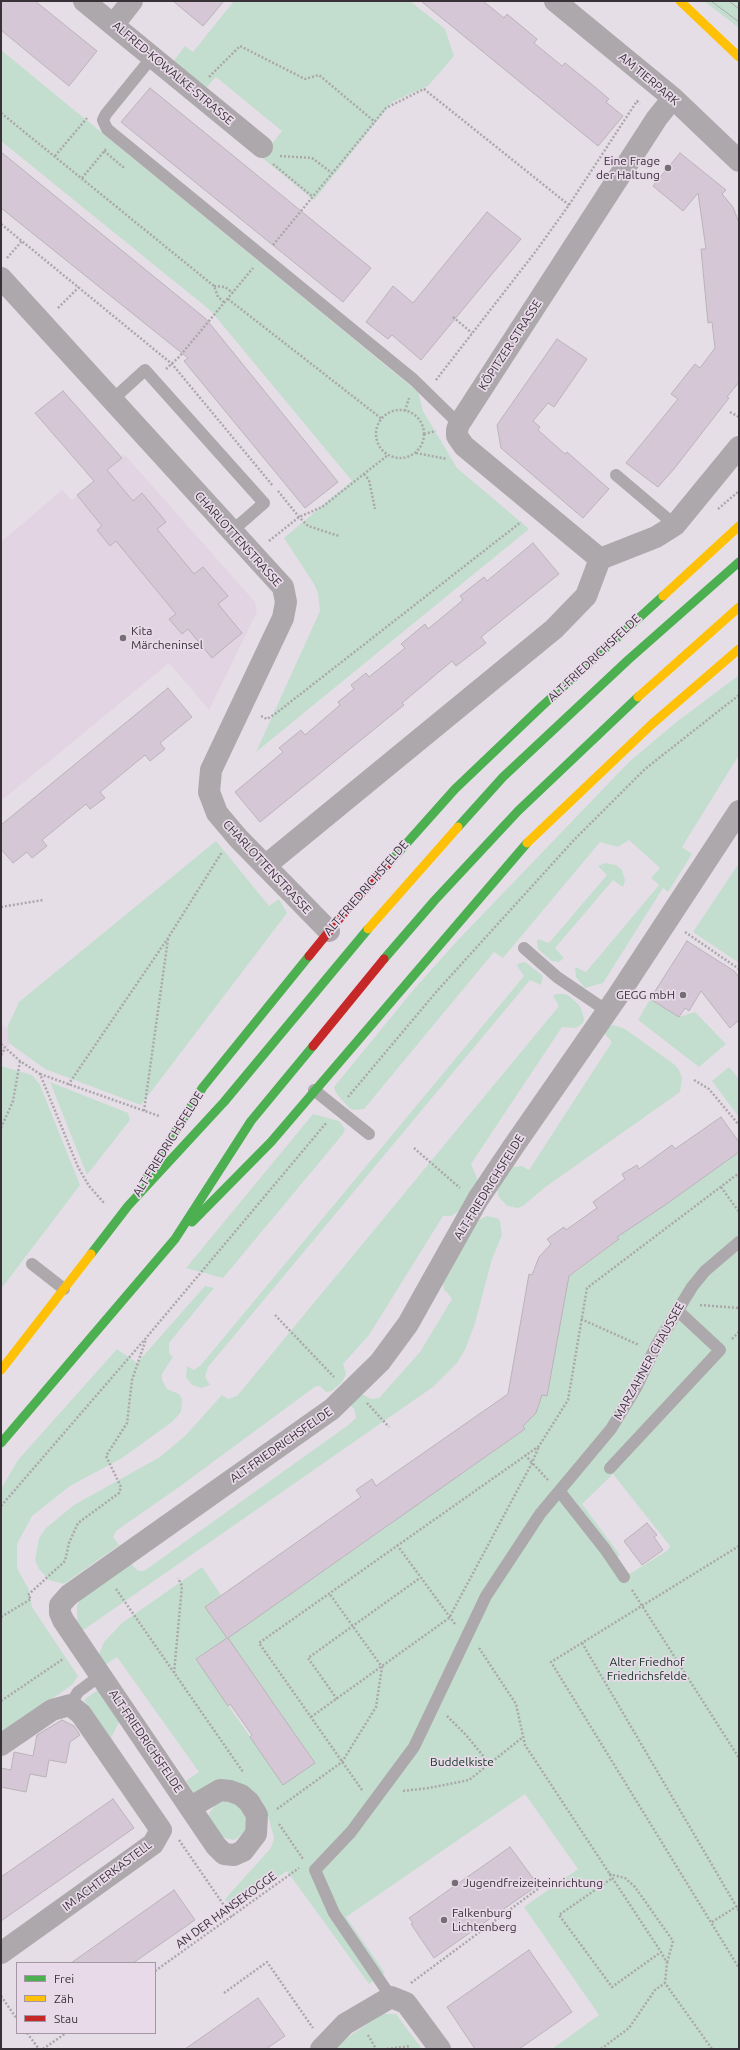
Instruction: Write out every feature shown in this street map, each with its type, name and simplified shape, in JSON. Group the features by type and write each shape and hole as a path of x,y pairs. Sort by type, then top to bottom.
{"main road":[{"path":"680,1 739,57"},
{"name":"ALT-FRIEDRICHSFELDE","path":"128,1206 203,1087 329,931 455,789 552,696 739,526"},
{"name":"ALT-FRIEDRICHSFELDE","path":"128,1206 224,1102 348,951 503,777 628,660 739,562"},
{"path":"175,1239 251,1121 359,989 435,900 518,811 582,749 651,684 739,607"},
{"path":"1,1443 175,1239 271,1142 529,841 652,724 739,649"},
{"path":"1,1370 128,1206"}],"street":[{"name":"ALFRED-KOWALKE-STRASSE","path":"84,1 153,56 264,153"},
{"path":"114,24 132,1"},
{"name":"AM TIERPARK","path":"555,1 673,98 739,161"},
{"name":"KÖPITZER STRASSE","path":"459,424 657,118 673,98"},
{"name":"CHARLOTTENSTRASSE","path":"2,270 43,324 283,587 286,602 282,618 209,778 209,792 217,813 238,838 329,931"},
{"path":"459,424 457,436 464,446 600,559"},
{"path":"265,866 554,629 586,596 600,559 656,537 675,525 739,447"},
{"name":"ALT-FRIEDRICHSFELDE","path":"191,1807 63,1620 60,1613 60,1605 69,1595 332,1409 380,1362 395,1342 478,1200 737,818"},
{"path":"1,1745 52,1710 70,1705"},
{"name":"IM ACHTERKASTELL","path":"1,1954 153,1844 161,1830 81,1714 70,1705"},
{"path":"323,2047 346,2024 391,1997 406,2003 440,2049"}],"lane":[{"path":"153,56 103,120 107,129 426,393 459,424"},
{"path":"112,400 145,370 264,503 232,531"},
{"path":"616,474 675,525"},
{"path":"524,948 557,977 606,1011"},
{"path":"314,1090 369,1134"},
{"name":"MARZAHNER CHAUSSEE","path":"311,1866 351,1832 414,1747 486,1596 522,1544 540,1514 560,1492 610,1429 636,1388 679,1307 705,1271 739,1242"},
{"path":"32,1264 64,1289"},
{"path":"610,1468 720,1350 679,1307"},
{"path":"560,1492 605,1549 624,1577"},
{"path":"70,1705 78,1692 101,1676"},
{"path":"311,1866 334,1913 391,1997"}],"path":[{"path":"194,91 240,46 305,79 319,75 375,122"},
{"path":"172,364 225,303 386,108 424,89 569,205"},
{"path":"426,393 569,205 637,101"},
{"path":"2,115 55,156 214,286 218,297 225,303"},
{"path":"55,156 87,117 103,120"},
{"path":"82,178 116,136"},
{"path":"264,153 275,156 312,158 332,174"},
{"path":"264,153 313,197"},
{"path":"1,224 172,364 308,526 339,536"},
{"path":"2,270 22,241"},
{"path":"214,286 225,287 233,293"},
{"path":"43,324 79,287"},
{"path":"228,299 382,418"},
{"path":"453,317 472,333"},
{"path":"416,453 422,444 424,434 422,423 415,415 399,410 392,411 382,418 377,428 376,438 380,448 388,455 402,458 416,453 451,460"},
{"path":"730,412 739,418"},
{"path":"252,554 299,517 322,507 388,455"},
{"path":"364,474 369,480 375,509"},
{"path":"275,714 518,524"},
{"path":"1,1506 146,1338 437,991 573,841 645,769 739,695"},
{"path":"68,1085 168,938 218,856 238,838"},
{"path":"1,907 43,900"},
{"path":"668,921 739,969"},
{"path":"144,1111 168,938"},
{"path":"1,1044 20,1061 40,1074 159,1116"},
{"path":"1,1055 5,1048"},
{"path":"1,1128 13,1101 20,1061"},
{"path":"40,1074 78,1167 89,1186 108,1206"},
{"path":"694,1080 709,1089 739,1126"},
{"path":"414,1148 458,1187"},
{"path":"311,1717 450,1618 532,1464 539,1446 568,1400 587,1288 739,1173"},
{"path":"721,1187 739,1212"},
{"path":"679,1307 739,1308"},
{"path":"275,1315 293,1332 329,1372"},
{"path":"581,1319 654,1352"},
{"path":"1,1617 31,1600 28,1595 65,1561 69,1543 78,1523 119,1493 121,1487 106,1456 127,1423 132,1380 146,1338"},
{"path":"350,1392 362,1398 389,1427"},
{"path":"372,1805 259,1643 539,1446"},
{"path":"525,1455 560,1492"},
{"path":"397,1546 450,1618"},
{"path":"739,1546 551,1662 739,1968"},
{"path":"103,1571 245,1775"},
{"path":"624,1577 739,1758"},
{"path":"174,1674 182,1586 178,1578"},
{"path":"337,1699 308,1658 420,1578"},
{"path":"272,1813 342,1762 376,1707 382,1667 329,1594"},
{"path":"467,1638 477,1645 516,1704 525,1745 667,1963"},
{"path":"582,1643 738,1905 739,1911"},
{"path":"1,1701 82,1646"},
{"path":"433,1707 444,1714 466,1735 489,1763"},
{"path":"386,1785 397,1792 429,1788 469,1780 523,1737"},
{"path":"276,1819 311,1866"},
{"path":"161,1830 175,1835 232,1917"},
{"name":"AN DER HANSEKOGGE","path":"156,1970 232,1917 311,1866"},
{"path":"609,1874 625,1878 636,1887 673,1941 667,1963 665,1983 712,2049"},
{"path":"611,1878 559,1915 612,1987 661,1952"},
{"path":"391,1997 539,1888"},
{"path":"712,1922 738,1905"},
{"path":"224,1993 267,1962 323,2047"},
{"path":"601,2049 629,2028 655,1990 665,1983"},
{"path":"1,1996 16,2018"},
{"path":"28,2034 38,2049"},
{"path":"43,2049 65,2034"}],"shaded area":[{"name":"Kita Märcheninsel","path":"125,455 255,602 257,612 209,710 169,663 1,801 1,542 62,490 72,500"},
{"path":"1,1023 14,1037 1,1059"}],"green space":[{"path":"234,1 410,1 445,29 454,56 428,86 392,102 314,200 261,157 282,131 216,77 205,89 173,62 185,46 193,52"},
{"path":"704,1 739,1 739,28"},
{"path":"1,50 418,392 423,411 457,468 529,529 256,752 320,611 318,593 314,584 284,538 352,481 211,311 1,141"},
{"path":"739,675 739,755 682,847 692,854 668,892 663,888 603,983 585,988 576,977 575,967 586,972 659,885 651,878 660,868 629,840 618,847 600,842 503,958 494,952 364,1109 352,1110 349,1108 336,1093 334,1087 415,988 458,940 629,762 674,724"},
{"path":"216,841 269,906 279,899 287,913 141,1105 45,1069 9,1043 7,1028 19,1002"},
{"path":"605,863 616,865 622,870 625,880 623,887 613,880 555,948 564,958 559,962 552,961 538,949 538,939 549,943 607,875 598,866"},
{"path":"739,863 739,963 693,932"},
{"path":"525,962 543,976 541,985 530,980 208,1367 205,1377 210,1385 201,1388 192,1385 186,1377 187,1366 194,1370 201,1365 524,976 517,966 519,963"},
{"path":"556,994 566,994 575,1001 581,1008 584,1019 583,1023 576,1028 562,1027 471,1164 477,1178 477,1182 459,1211 451,1216 443,1216 369,1335 343,1364 346,1374 342,1382 332,1391 326,1392 320,1386 316,1386 179,1487 116,1531 113,1537 119,1545 64,1584 49,1580 39,1569 35,1560 39,1538 46,1528 74,1505 160,1457 185,1436 222,1395 228,1399 237,1396 559,1006 553,996"},
{"path":"650,999 679,1017 695,1012 726,1044 699,1067 638,1020"},
{"path":"613,1025 625,1029 675,1065 682,1078 680,1092 544,1188 523,1206 518,1208 507,1206 498,1196 498,1187 509,1170 513,1167 522,1166 529,1170 612,1042 603,1032 606,1028"},
{"path":"1,1066 32,1075 40,1085 80,1185 1,1289"},
{"path":"729,1067 739,1079 739,1117 712,1081"},
{"path":"50,1082 128,1113 130,1120 87,1175"},
{"path":"313,1114 339,1121 345,1129 343,1134 223,1278 186,1268"},
{"path":"739,1152 739,2049 552,2049 599,2015 524,1907 578,1869 525,1794 346,1917 385,1973 369,1984 287,1871 232,1909 225,1899 271,1848 274,1838 267,1812 194,1793 186,1781 199,1772 117,1657 105,1665 99,1654 104,1642 122,1623 202,1567 221,1595 206,1607 227,1638 384,1529 459,1471 462,1474 525,1429 523,1426 536,1413 542,1395 547,1396 566,1275 573,1274 618,1240 617,1237 650,1215 663,1202 665,1205","holes":["613,1474 670,1546 668,1550 620,1580 608,1562 620,1555 582,1504","227,1638 282,1715 279,1718 293,1731 315,1763 283,1784 196,1659"]},
{"path":"487,1216 497,1218 500,1221 502,1235 492,1259 475,1323 465,1350 457,1363 433,1387 82,1631 77,1625 77,1605 83,1597 130,1563 138,1571 144,1571 347,1426 356,1418 354,1409 350,1405 359,1394 371,1399 379,1398 420,1352 452,1299 444,1290 443,1284 476,1221"},
{"path":"205,1286 214,1288 169,1343 169,1353 173,1357 162,1374 162,1380 167,1389 179,1394 182,1399 181,1412 172,1422 122,1458 70,1486 32,1516 17,1544 17,1568 29,1590 32,1607 78,1676 73,1684 1,1735 1,1489 18,1460 117,1349 137,1363"},
{"path":"99,1689 120,1720 111,1738 84,1700"},
{"path":"230,1799 246,1812 246,1831 234,1840 221,1837 208,1819 210,1812 219,1801"},
{"path":"382,2014 396,2014 422,2049 331,2049"}],"building":[{"path":"1,1 35,1 97,51 69,86 1,30"},
{"path":"173,1 224,1 203,26"},
{"path":"421,1 483,1 504,18 507,14 537,39 534,43 562,66 565,63 595,87 609,99 606,102 623,116 598,146"},
{"path":"150,88 371,268 343,302 121,122"},
{"path":"1,152 206,319 338,482 305,508 184,361 188,358 1,208"},
{"path":"680,153 726,190 722,194 733,207 739,223 739,382 727,397 729,398 674,469 658,487 626,463 678,399 671,394 695,364 700,368 715,348 712,322 708,323 701,249 706,249 698,193 683,211 653,186"},
{"path":"487,212 521,239 421,360 392,335 388,339 366,322 393,286 413,303"},
{"path":"557,339 587,359 554,407 548,403 533,421 540,427 538,430 565,454 567,452 609,489 583,518 501,448 497,425"},
{"path":"63,391 122,458 107,470 133,501 142,493 166,522 157,529 194,574 203,567 228,596 218,604 242,633 212,658 188,629 182,634 169,619 176,614 116,541 110,546 97,530 102,526 77,495 94,481 35,413"},
{"path":"533,543 559,574 481,637 486,643 456,666 452,661 402,703 404,705 260,822 235,792 283,752 279,748 301,730 305,735 340,705 338,702 354,689 351,685 366,673 369,677 405,648 401,644 425,624 428,629 463,600 460,596 484,577 487,581"},
{"path":"168,688 192,717 160,743 165,749 150,761 145,755 100,792 105,798 90,809 86,804 42,840 47,846 32,858 27,852 13,863 1,849 1,825"},
{"path":"687,941 734,971 739,977 739,1020 730,1028 701,991 689,1011 685,1008 679,1017 650,999"},
{"path":"721,1117 739,1142 739,1152 617,1237 619,1239 569,1276 547,1396 542,1395 536,1413 523,1426 525,1429 228,1638 315,1763 283,1785 250,1737 252,1735 230,1704 228,1706 196,1659 227,1638 205,1607 361,1497 356,1490 372,1479 376,1486 508,1394 529,1274 532,1275 539,1257 551,1244 547,1239 564,1227 566,1230 597,1208 593,1202 625,1179 622,1174 637,1165 639,1169 672,1145 675,1149"},
{"path":"647,1523 657,1535 654,1537 663,1550 642,1565 624,1541"},
{"path":"62,1720 74,1726 80,1735 70,1742 66,1763 49,1760 46,1777 30,1774 26,1792 1,1787 1,1768 11,1770 14,1752 33,1756 37,1735"},
{"path":"113,1799 134,1828 1,1921 1,1877"},
{"path":"510,1847 538,1885 434,1958 411,1924 413,1923 409,1918"},
{"path":"174,1890 195,1920 134,1962 72,1962"},
{"path":"529,1950 572,2012 519,2049 475,2049 447,2007"},
{"path":"258,1998 285,2036 266,2049 185,2049"}],"tram line":[{"path":"711,1 739,22"},
{"path":"729,1 739,9"}],"traffic: fast":[{"path":"458,827 503,777 628,660 739,562"},
{"path":"389,863 455,789 541,707 663,596"},
{"path":"384,959 435,900 518,811 638,697"},
{"path":"192,1222 271,1142 527,843"},
{"path":"91,1254 128,1206 224,1102 368,929"},
{"path":"145,1180 203,1087 309,956"},
{"path":"1,1443 175,1239 251,1121 313,1046"}],"traffic: slow":[{"path":"680,1 739,57"},
{"path":"663,596 739,526"},
{"path":"638,697 739,607"},
{"path":"527,843 652,724 739,649"},
{"path":"368,929 458,827"},
{"path":"1,1370 91,1254"}],"traffic: jam":[{"path":"309,956 349,907 389,863"},
{"path":"313,1046 384,959"}],"place":[{"name":"Eine Frage der Haltung","path":"668,168"},
{"name":"Kita Märcheninsel","path":"123,638"},
{"name":"GEGG mbH","path":"683,995"},
{"name":"Jugendfreizeiteinrichtung","path":"455,1883"},
{"name":"Falkenburg Lichtenberg","path":"444,1920"}],"park label":[{"name":"Alter Friedhof Friedrichsfelde","path":"647,1669"},
{"name":"Buddelkiste","path":"462,1762"}]}
